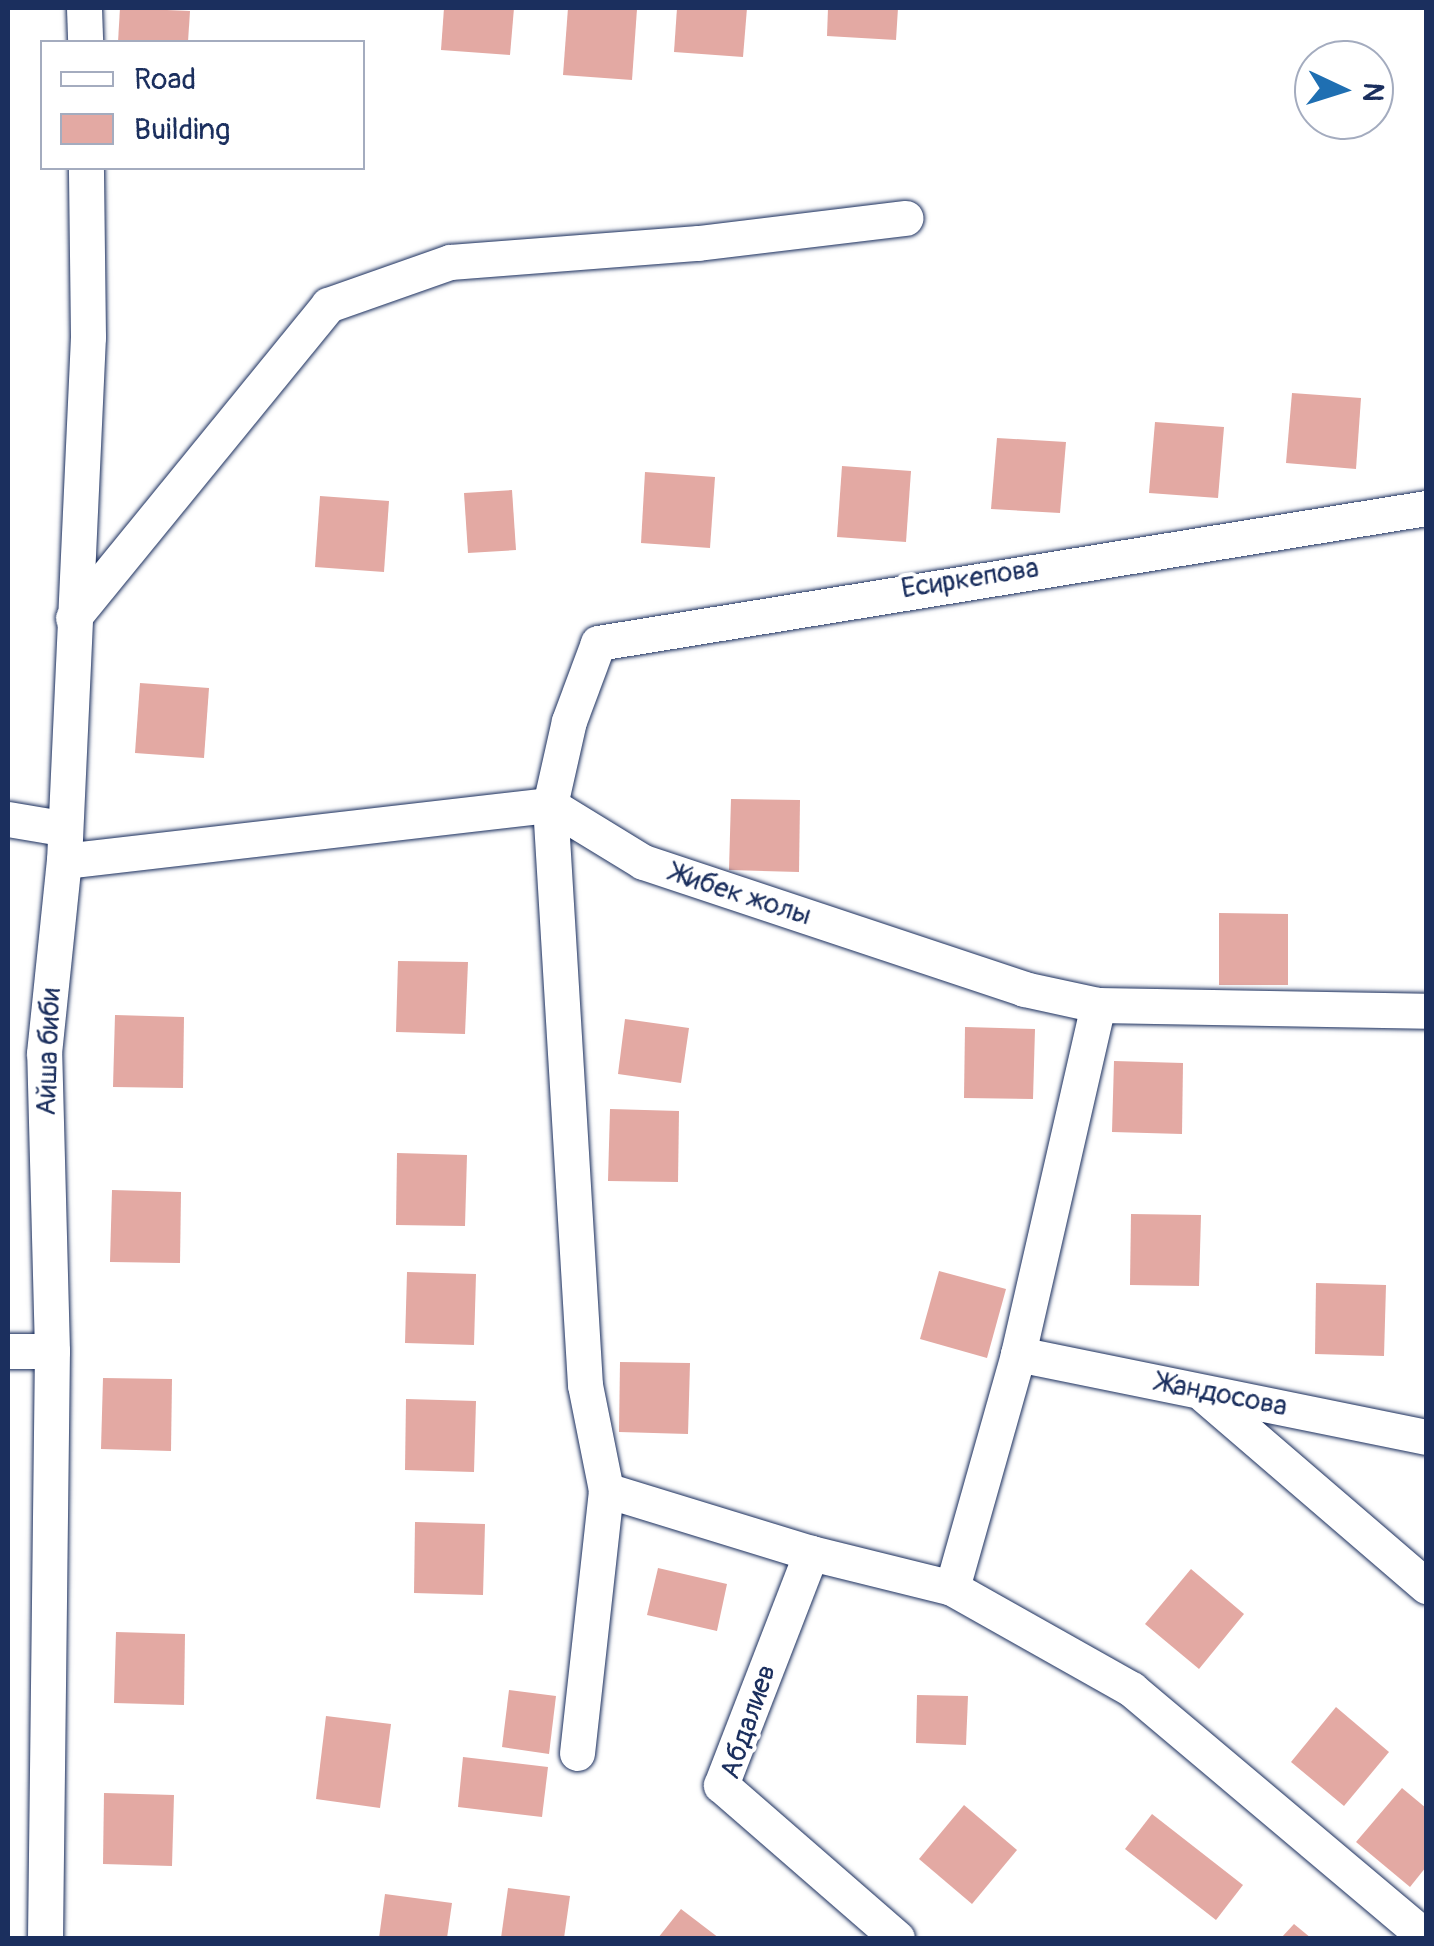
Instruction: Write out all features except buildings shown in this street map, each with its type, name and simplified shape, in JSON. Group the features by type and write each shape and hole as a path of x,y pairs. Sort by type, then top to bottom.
{"street":[{"path":"84,8 85,40"},
{"name":"Айша биби","path":"45,1938 52,1351 44,1053 62,844 88,337 86,170"},
{"path":"72,618 328,305 450,262 698,243 906,218"},
{"name":"Есиркепова","path":"550,805 569,721 598,643 1426,508"},
{"path":"8,819 62,844 550,805 585,1385 606,1490 577,1753"},
{"name":"Жибек жолы","path":"550,805 643,862 1024,988 1098,1005 1426,1011"},
{"path":"952,1588 1018,1354 1098,1005"},
{"path":"8,1352 52,1351"},
{"name":"Жандосова","path":"1018,1354 1426,1437"},
{"path":"1200,1391 1426,1586"},
{"path":"606,1490 811,1554 952,1588 1131,1688 1426,1937"},
{"name":"Абдалиев","path":"811,1554 721,1785 898,1938"}]}
